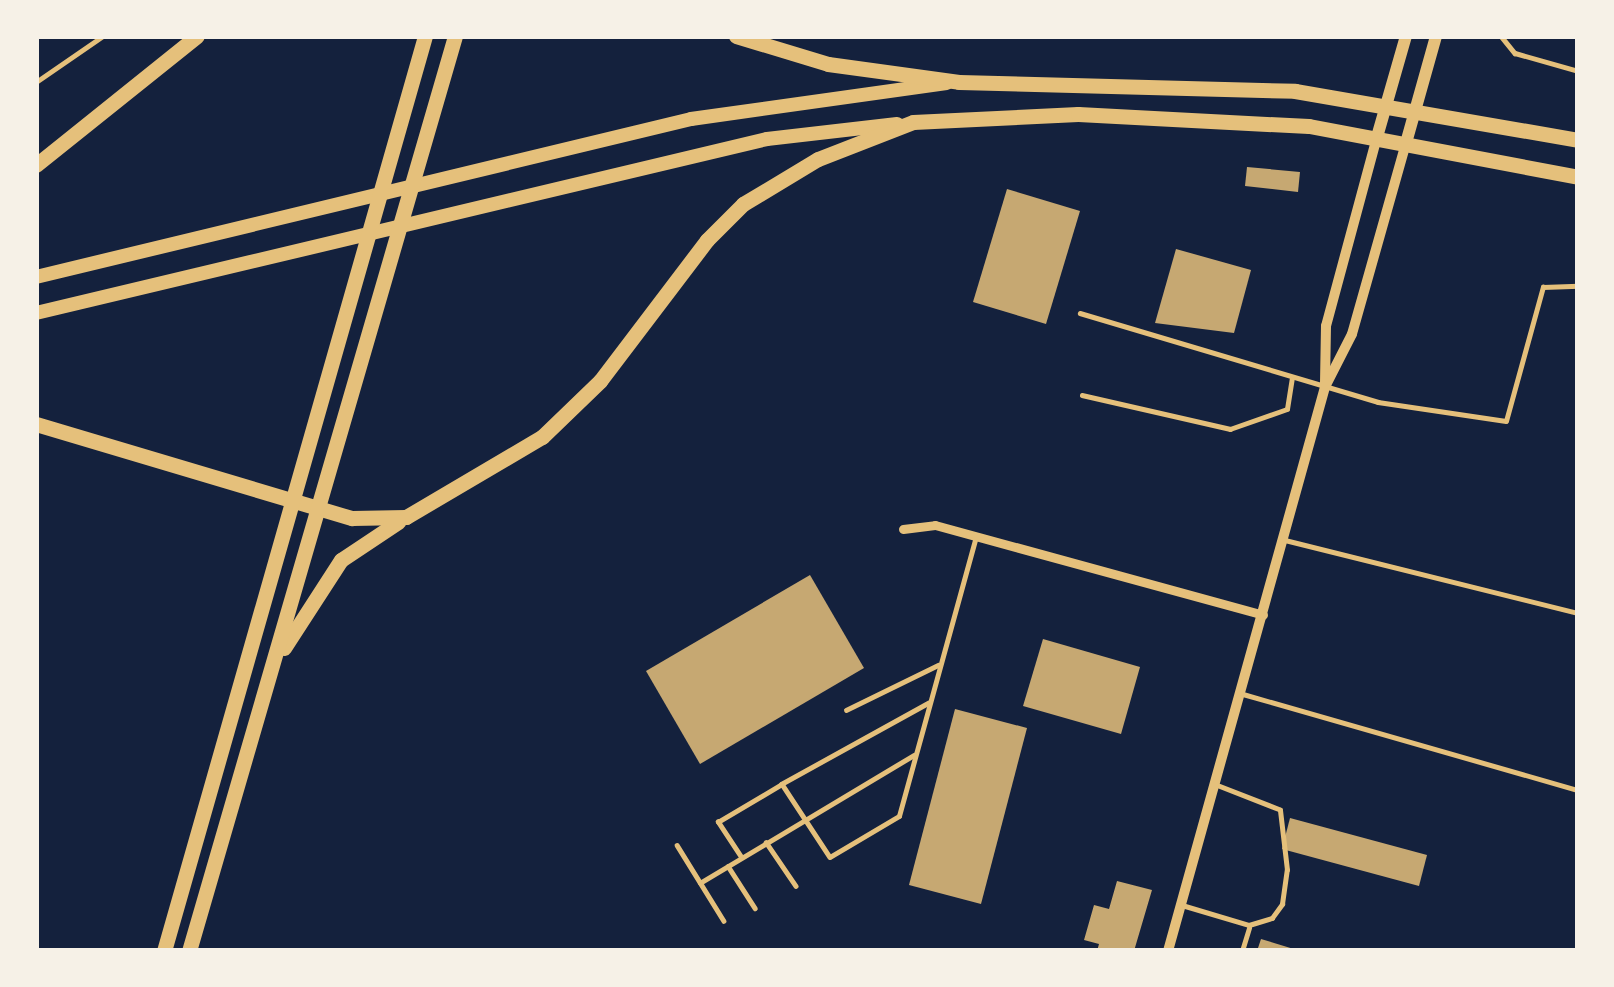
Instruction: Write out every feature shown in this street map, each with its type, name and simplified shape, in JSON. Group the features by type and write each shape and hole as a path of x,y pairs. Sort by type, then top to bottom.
{"highway":[{"path":"36,165 197,36"},
{"path":"164,951 288,500 425,36"},
{"path":"189,951 455,36"},
{"path":"736,36 828,64 958,82 1162,83 1386,103 1578,140"},
{"path":"262,700 322,584 366,538 542,437 600,381 707,240 743,204 818,159 913,122 1078,114 1377,137 1578,177"},
{"path":"36,424 317,508 376,521 406,518"}],"main road":[{"path":"1377,137 1406,36"},
{"path":"1406,143 1436,36"},
{"path":"36,277 691,119 958,82"},
{"path":"36,313 767,139 913,122"}],"street":[{"path":"1325,387 1326,326 1377,137"},
{"path":"1168,951 1325,387 1352,334 1406,143"},
{"path":"903,529 934,524 1263,615"}],"lane":[{"path":"36,82 103,36"},
{"path":"1501,36 1515,52 1578,71"},
{"path":"1081,313 1292,379 1506,421 1543,286 1578,286"},
{"path":"1082,395 1230,428 1287,409 1292,379"},
{"path":"782,784 830,857 899,816 976,536"},
{"path":"1286,540 1578,613"},
{"path":"846,710 940,664"},
{"path":"1243,694 1578,790"},
{"path":"741,857 718,822 928,704"},
{"path":"700,883 914,755"},
{"path":"1182,905 1249,925 1272,918 1282,904 1287,870 1280,810 1216,785"},
{"path":"766,842 796,886"},
{"path":"677,845 724,921"},
{"path":"728,866 755,908"},
{"path":"1242,951 1249,925"}],"building":[{"path":"1247,167 1300,172 1298,192 1245,186"},
{"path":"1007,189 1080,211 1046,324 973,302"},
{"path":"1176,249 1251,270 1234,333 1155,323"},
{"path":"810,575 864,668 700,764 646,671"},
{"path":"1043,639 1140,667 1121,734 1023,706"},
{"path":"955,709 1027,728 981,904 909,885"},
{"path":"1290,818 1427,855 1419,886 1282,849"},
{"path":"1117,881 1152,890 1134,951 1097,951 1099,944 1084,940 1094,905 1109,909"},
{"path":"1261,939 1297,950 1297,951 1257,951"}]}
